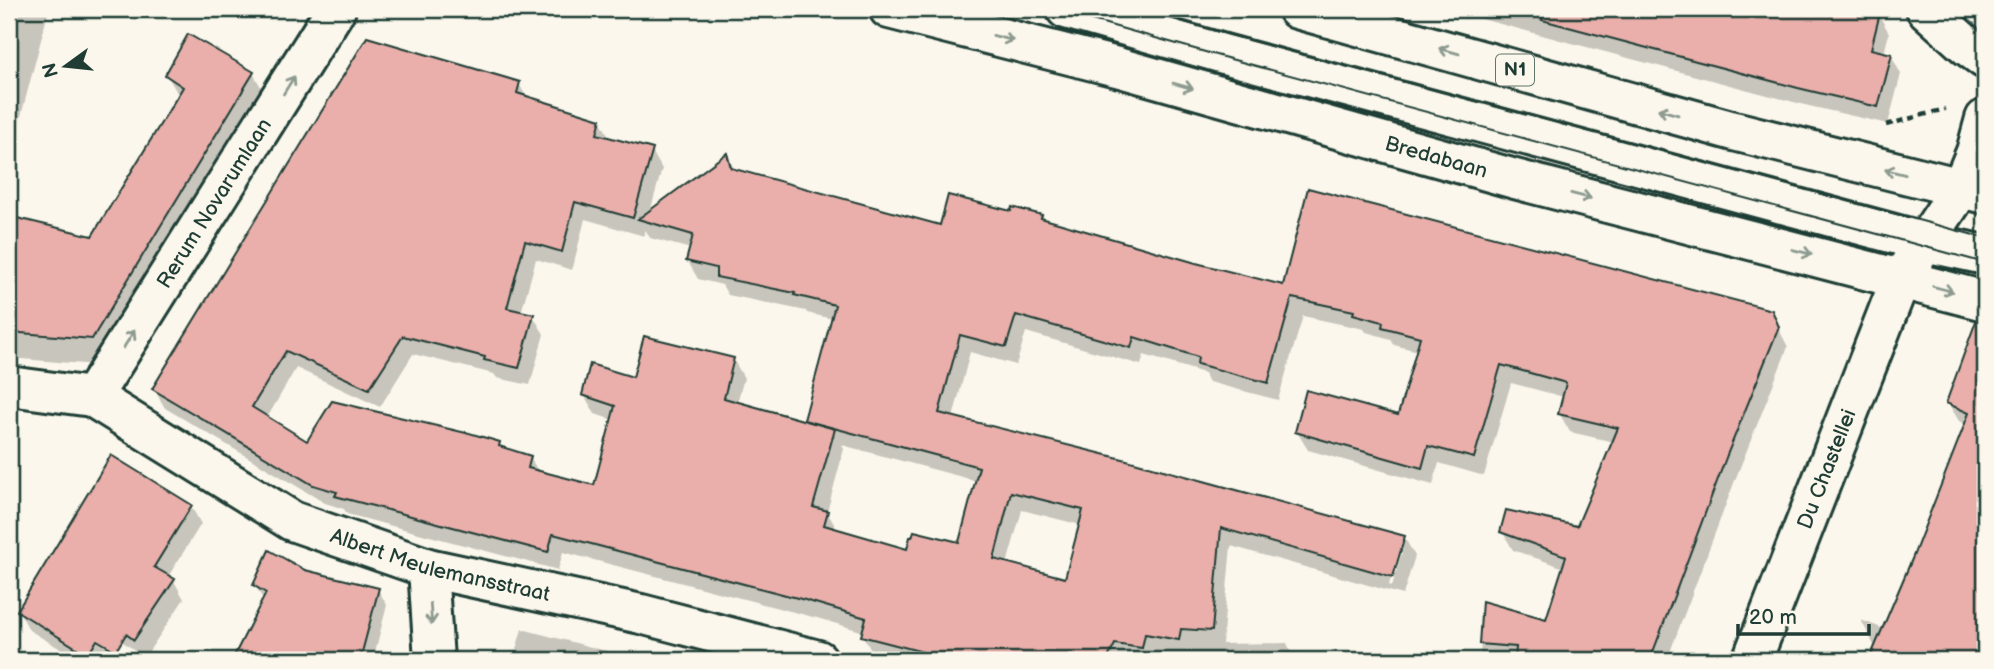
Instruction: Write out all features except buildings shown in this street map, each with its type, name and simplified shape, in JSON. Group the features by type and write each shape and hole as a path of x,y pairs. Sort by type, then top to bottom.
{"street":[{"name":"Rerum Novarumlaan","path":"92,397 336,9"},
{"name":"Bredabaan","path":"889,9 1117,67 1515,179 1985,301"},
{"path":"1066,9 1224,54 1929,235 1985,246"},
{"path":"1126,9 1929,235 1985,255"},
{"name":"N1","path":"1297,9 1734,131 1973,191"},
{"path":"1926,9 1985,59"},
{"name":"Du Chastellei","path":"1752,660 1901,278 1929,235 1973,191 1976,152 1985,119"},
{"path":"9,386 92,397"},
{"name":"Albert Meulemansstraat","path":"92,397 292,521 428,568 640,614 818,660"},
{"path":"428,568 434,660"}],"path":[{"path":"1880,127 1947,109"}],"tram line":[{"path":"1053,9 1985,263"},
{"path":"1138,9 1985,238"}]}
